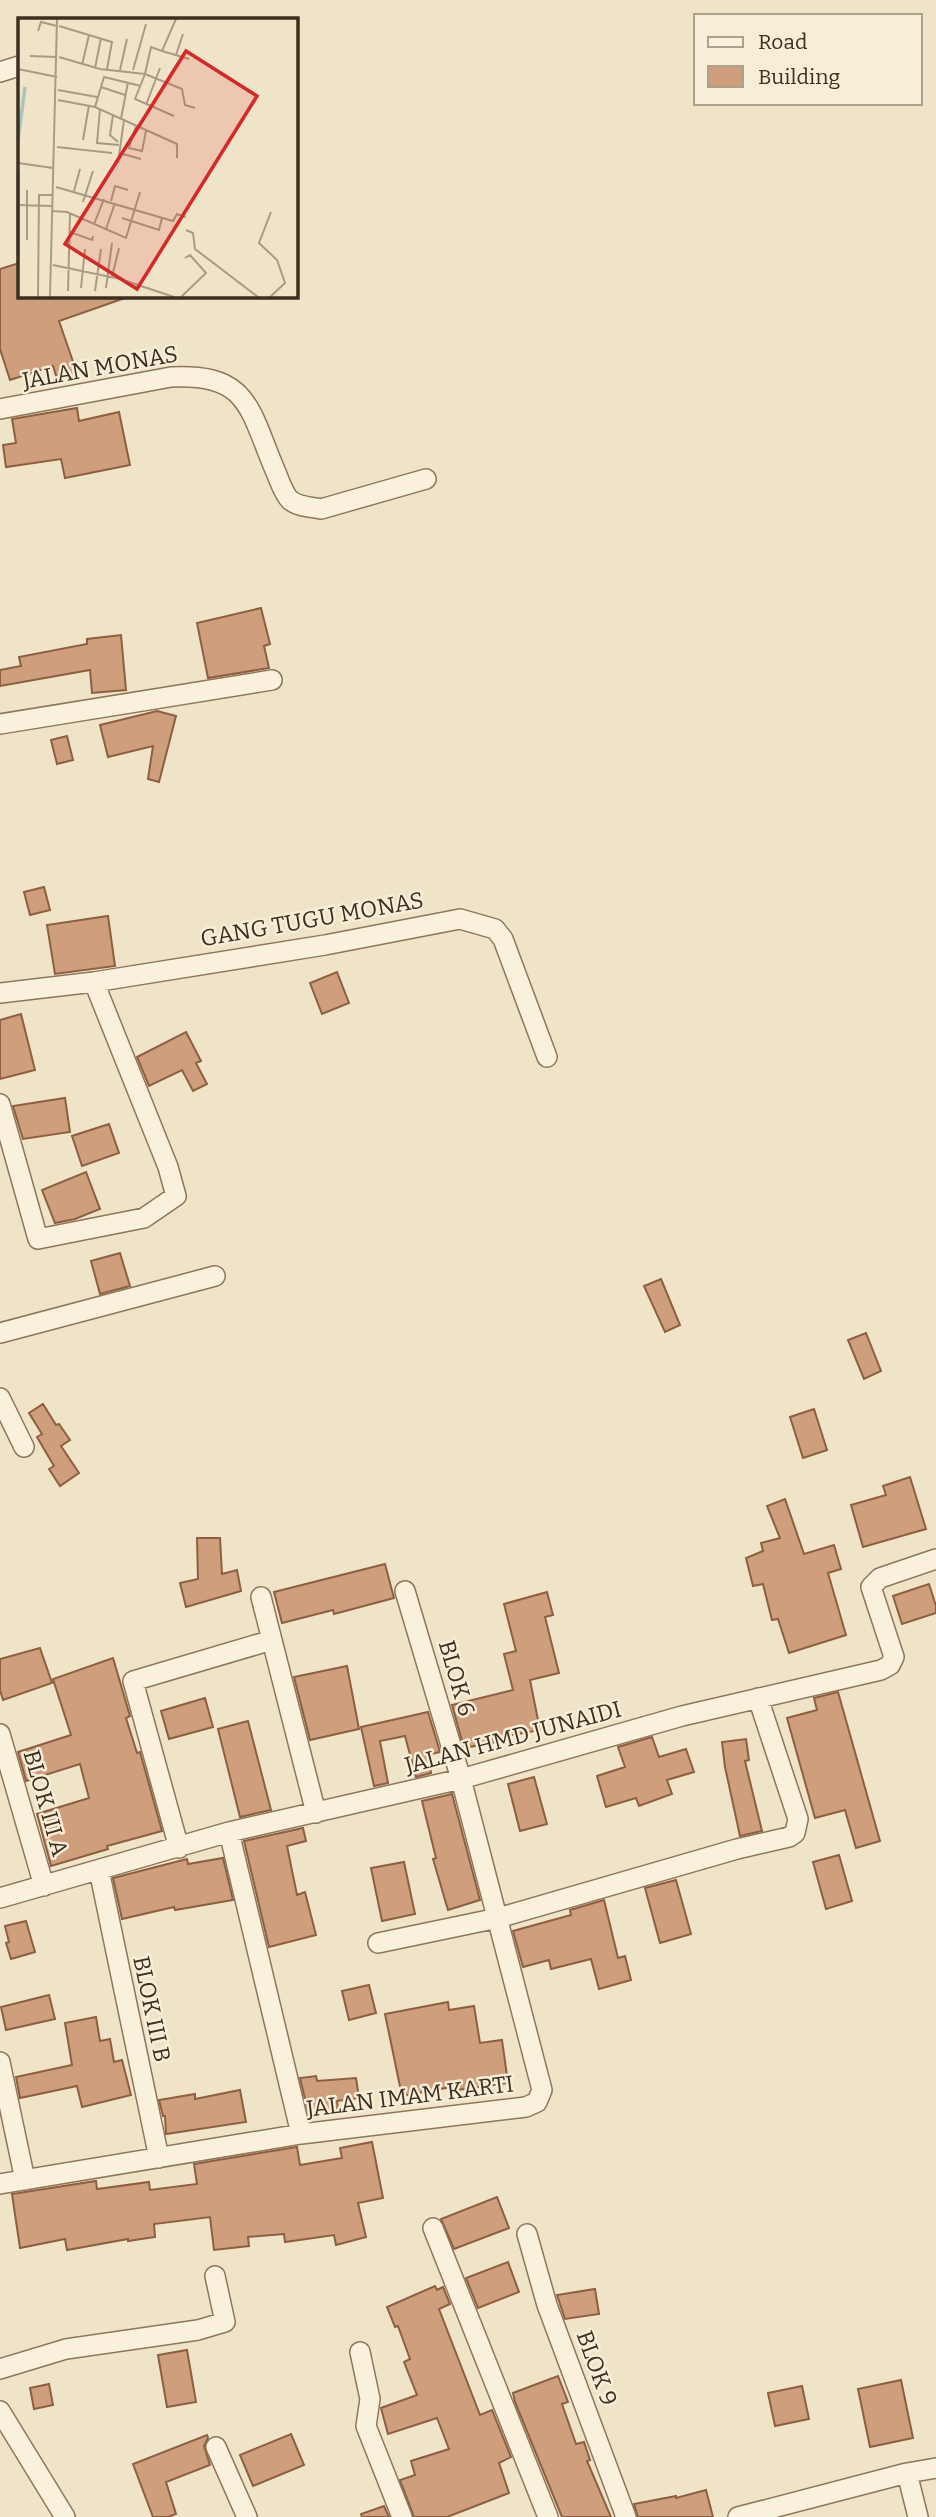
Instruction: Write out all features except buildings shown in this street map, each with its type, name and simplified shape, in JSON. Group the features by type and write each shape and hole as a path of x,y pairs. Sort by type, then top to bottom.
{"street":[{"path":"0,72 18,66"},
{"name":"JALAN MONAS","path":"0,409 171,377 193,376 217,380 233,387 246,401 281,483 291,500 305,507 321,509 426,479"},
{"path":"0,724 272,680"},
{"name":"GANG TUGU MONAS","path":"0,993 94,982 325,945 460,919 495,929 503,939 547,1056"},
{"path":"0,1104 38,1239 144,1218 176,1196 168,1167 94,982"},
{"path":"0,1333 215,1276"},
{"path":"0,1398 24,1447"},
{"name":"JALAN HMD JUNAIDI","path":"0,1898 229,1832 461,1779 682,1716 881,1670 890,1665 894,1657 871,1587 880,1578 936,1559"},
{"name":"BLOK 6","path":"405,1591 461,1779"},
{"path":"261,1597 316,1813"},
{"path":"179,1847 133,1681 272,1640"},
{"path":"378,1943 498,1918 737,1849 789,1837 795,1833 798,1819 758,1698"},
{"name":"BLOK III A","path":"0,1734 44,1886"},
{"name":"JALAN IMAM KARTI","path":"0,2184 301,2134 526,2107 537,2102 542,2090 461,1779"},
{"path":"229,1832 301,2134"},
{"name":"BLOK III B","path":"99,1870 159,2158"},
{"path":"0,2062 25,2180"},
{"path":"433,2228 548,2517"},
{"name":"BLOK 9","path":"527,2234 547,2305 626,2517"},
{"path":"0,2369 66,2349 198,2330 225,2322 215,2276"},
{"path":"360,2353 370,2399 366,2426 402,2517"},
{"path":"0,2411 65,2517"},
{"path":"216,2447 247,2517"},
{"path":"738,2517 907,2473 936,2468"},
{"path":"907,2473 918,2517"}]}
